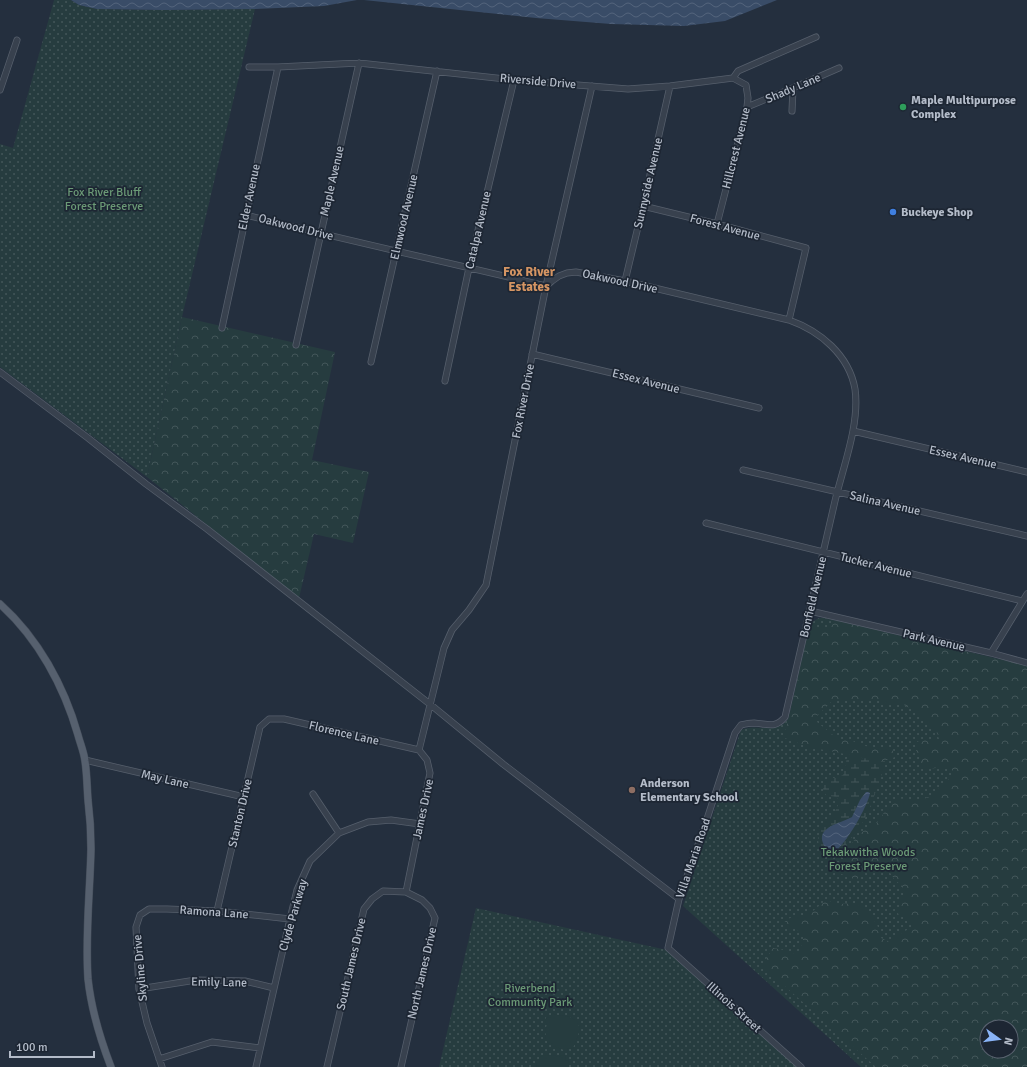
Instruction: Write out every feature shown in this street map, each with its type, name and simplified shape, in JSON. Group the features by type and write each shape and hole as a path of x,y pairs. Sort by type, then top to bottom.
{"main road":[{"path":"0,604 8,610 35,642 53,673 68,703 85,760 91,848 87,935 88,980 93,1009 111,1067"}],"street":[{"name":"Riverside Drive","path":"249,67 359,63 514,80 628,89 670,86 733,78 738,71 816,37"},
{"path":"0,90 17,40"},
{"name":"Maple Avenue","path":"296,345 359,63"},
{"name":"Elder Avenue","path":"222,328 278,66"},
{"name":"Shady Lane","path":"747,107 839,68"},
{"name":"Elmwood Avenue","path":"371,362 437,71"},
{"name":"Hillcrest Avenue","path":"717,224 748,98 746,85 733,78"},
{"name":"Catalpa Avenue","path":"445,381 469,268 514,80"},
{"name":"Fox River Drive","path":"430,705 444,648 452,630 469,610 486,585 546,286 592,86"},
{"name":"Sunnyside Avenue","path":"625,281 670,86"},
{"path":"792,111 793,88"},
{"name":"Forest Avenue","path":"643,206 806,248 789,320"},
{"name":"Oakwood Drive","path":"246,214 320,233 546,286 559,276 576,272 625,281 789,320 803,325 834,347 846,364 855,389 856,407 853,431"},
{"name":"Essex Avenue","path":"532,354 759,408"},
{"path":"0,372 88,438 430,705 503,764 678,898"},
{"name":"Essex Avenue","path":"853,431 1027,472"},
{"name":"Bonfield Avenue","path":"741,725 753,723 774,725 781,722 785,717 837,492 853,431"},
{"name":"Salina Avenue","path":"743,470 1027,536"},
{"name":"Tucker Avenue","path":"706,523 1022,601"},
{"path":"991,654 1027,594"},
{"name":"Park Avenue","path":"810,611 1027,663"},
{"path":"419,750 430,705"},
{"name":"Florence Lane","path":"269,719 284,719 419,750"},
{"name":"Stanton Drive","path":"217,911 260,727 269,719"},
{"name":"Villa Maria Road","path":"668,948 678,898 706,822 736,733 741,725"},
{"name":"James Drive","path":"406,892 430,773 427,760 419,750"},
{"name":"May Lane","path":"85,760 244,797"},
{"path":"313,794 339,833"},
{"name":"Clyde Parkway","path":"256,1067 297,890 310,861 339,833 368,822 391,820 420,824"},
{"name":"South James Drive","path":"327,1067 364,909 372,899 383,891 406,892"},
{"name":"North James Drive","path":"400,1067 435,918 430,908 422,900 406,892"},
{"name":"Ramona Lane","path":"140,915 149,909 167,909 217,911 290,919"},
{"name":"Skyline Drive","path":"140,915 136,927 140,988 147,1023 162,1067"},
{"name":"Illinois Street","path":"668,948 801,1067"},
{"name":"Emily Lane","path":"140,988 196,980 245,981 274,988"},
{"path":"159,1059 212,1042 260,1048"}],"green space":[{"name":"Fox River Bluff Forest Preserve","path":"54,0 71,0 79,5 97,9 255,9 182,317 147,477 0,367 0,144 13,148"},
{"path":"182,317 335,352 312,460 369,472 353,543 314,534 299,598 147,477"},
{"name":"Tekakwitha Woods Forest Preserve","path":"819,618 824,618 1027,666 1027,1067 861,1067 683,906 741,730 754,727 773,728 784,723 789,717 812,622"},
{"name":"Tekakwitha Woods Forest Preserve","path":"838,621 1027,666 1027,1067 876,1067 762,966 773,948 784,950 790,954 798,952 803,942 803,935 796,929 788,928 783,923 790,918 802,916 813,911 826,900 840,904 855,903 864,908 877,924 881,938 890,942 893,938 912,927 907,918 898,915 899,906 904,893 902,886 894,879 889,871 874,866 868,866 862,875 856,880 839,873 853,841 881,818 887,807 900,799 925,799 953,775 953,771 947,767 925,768 916,750 917,742 923,739 929,741 939,739 936,730 922,717 904,705 890,705 881,701 870,699 856,701 832,701 816,717 817,722 838,739 850,740 865,746 892,749 895,757 885,761 874,761 809,747 782,737 789,717 808,632 815,628 826,628"},
{"path":"850,755 874,761 885,761 884,768 871,805 862,824 841,853 831,855 826,854 820,847 818,837 822,828 834,814 839,803 836,797 826,795 823,789 823,784 824,780 843,775 847,758","holes":["863,795 849,835 838,850 823,837 825,832 831,826 852,817"]},
{"name":"Riverbend Community Park","path":"476,908 667,950 798,1067 439,1067"},
{"path":"552,1013 573,1018 579,1026 578,1035 573,1049 568,1048 567,1052 553,1046 553,1044 548,1043 545,1038 547,1023 545,1023 546,1017 550,1018"},
{"path":"545,1055 560,1057 561,1055 566,1056 565,1060 569,1061 568,1067 536,1067 537,1063 539,1063 540,1057"}],"water":[{"path":"71,0 357,0 324,6 255,9 164,10 97,9 79,5"},
{"path":"364,0 777,0 725,21 684,26 611,24 536,18"},
{"path":"866,792 870,793 861,816 839,848 834,852 831,852 824,845 822,839 823,834 830,826 852,817 860,800"}],"place":[{"name":"Maple Multipurpose Complex","path":"903,107"},
{"name":"Buckeye Shop","path":"893,212"},
{"name":"Anderson Elementary School","path":"632,790"}],"district":[{"name":"Fox River Estates","path":"529,278"}]}
